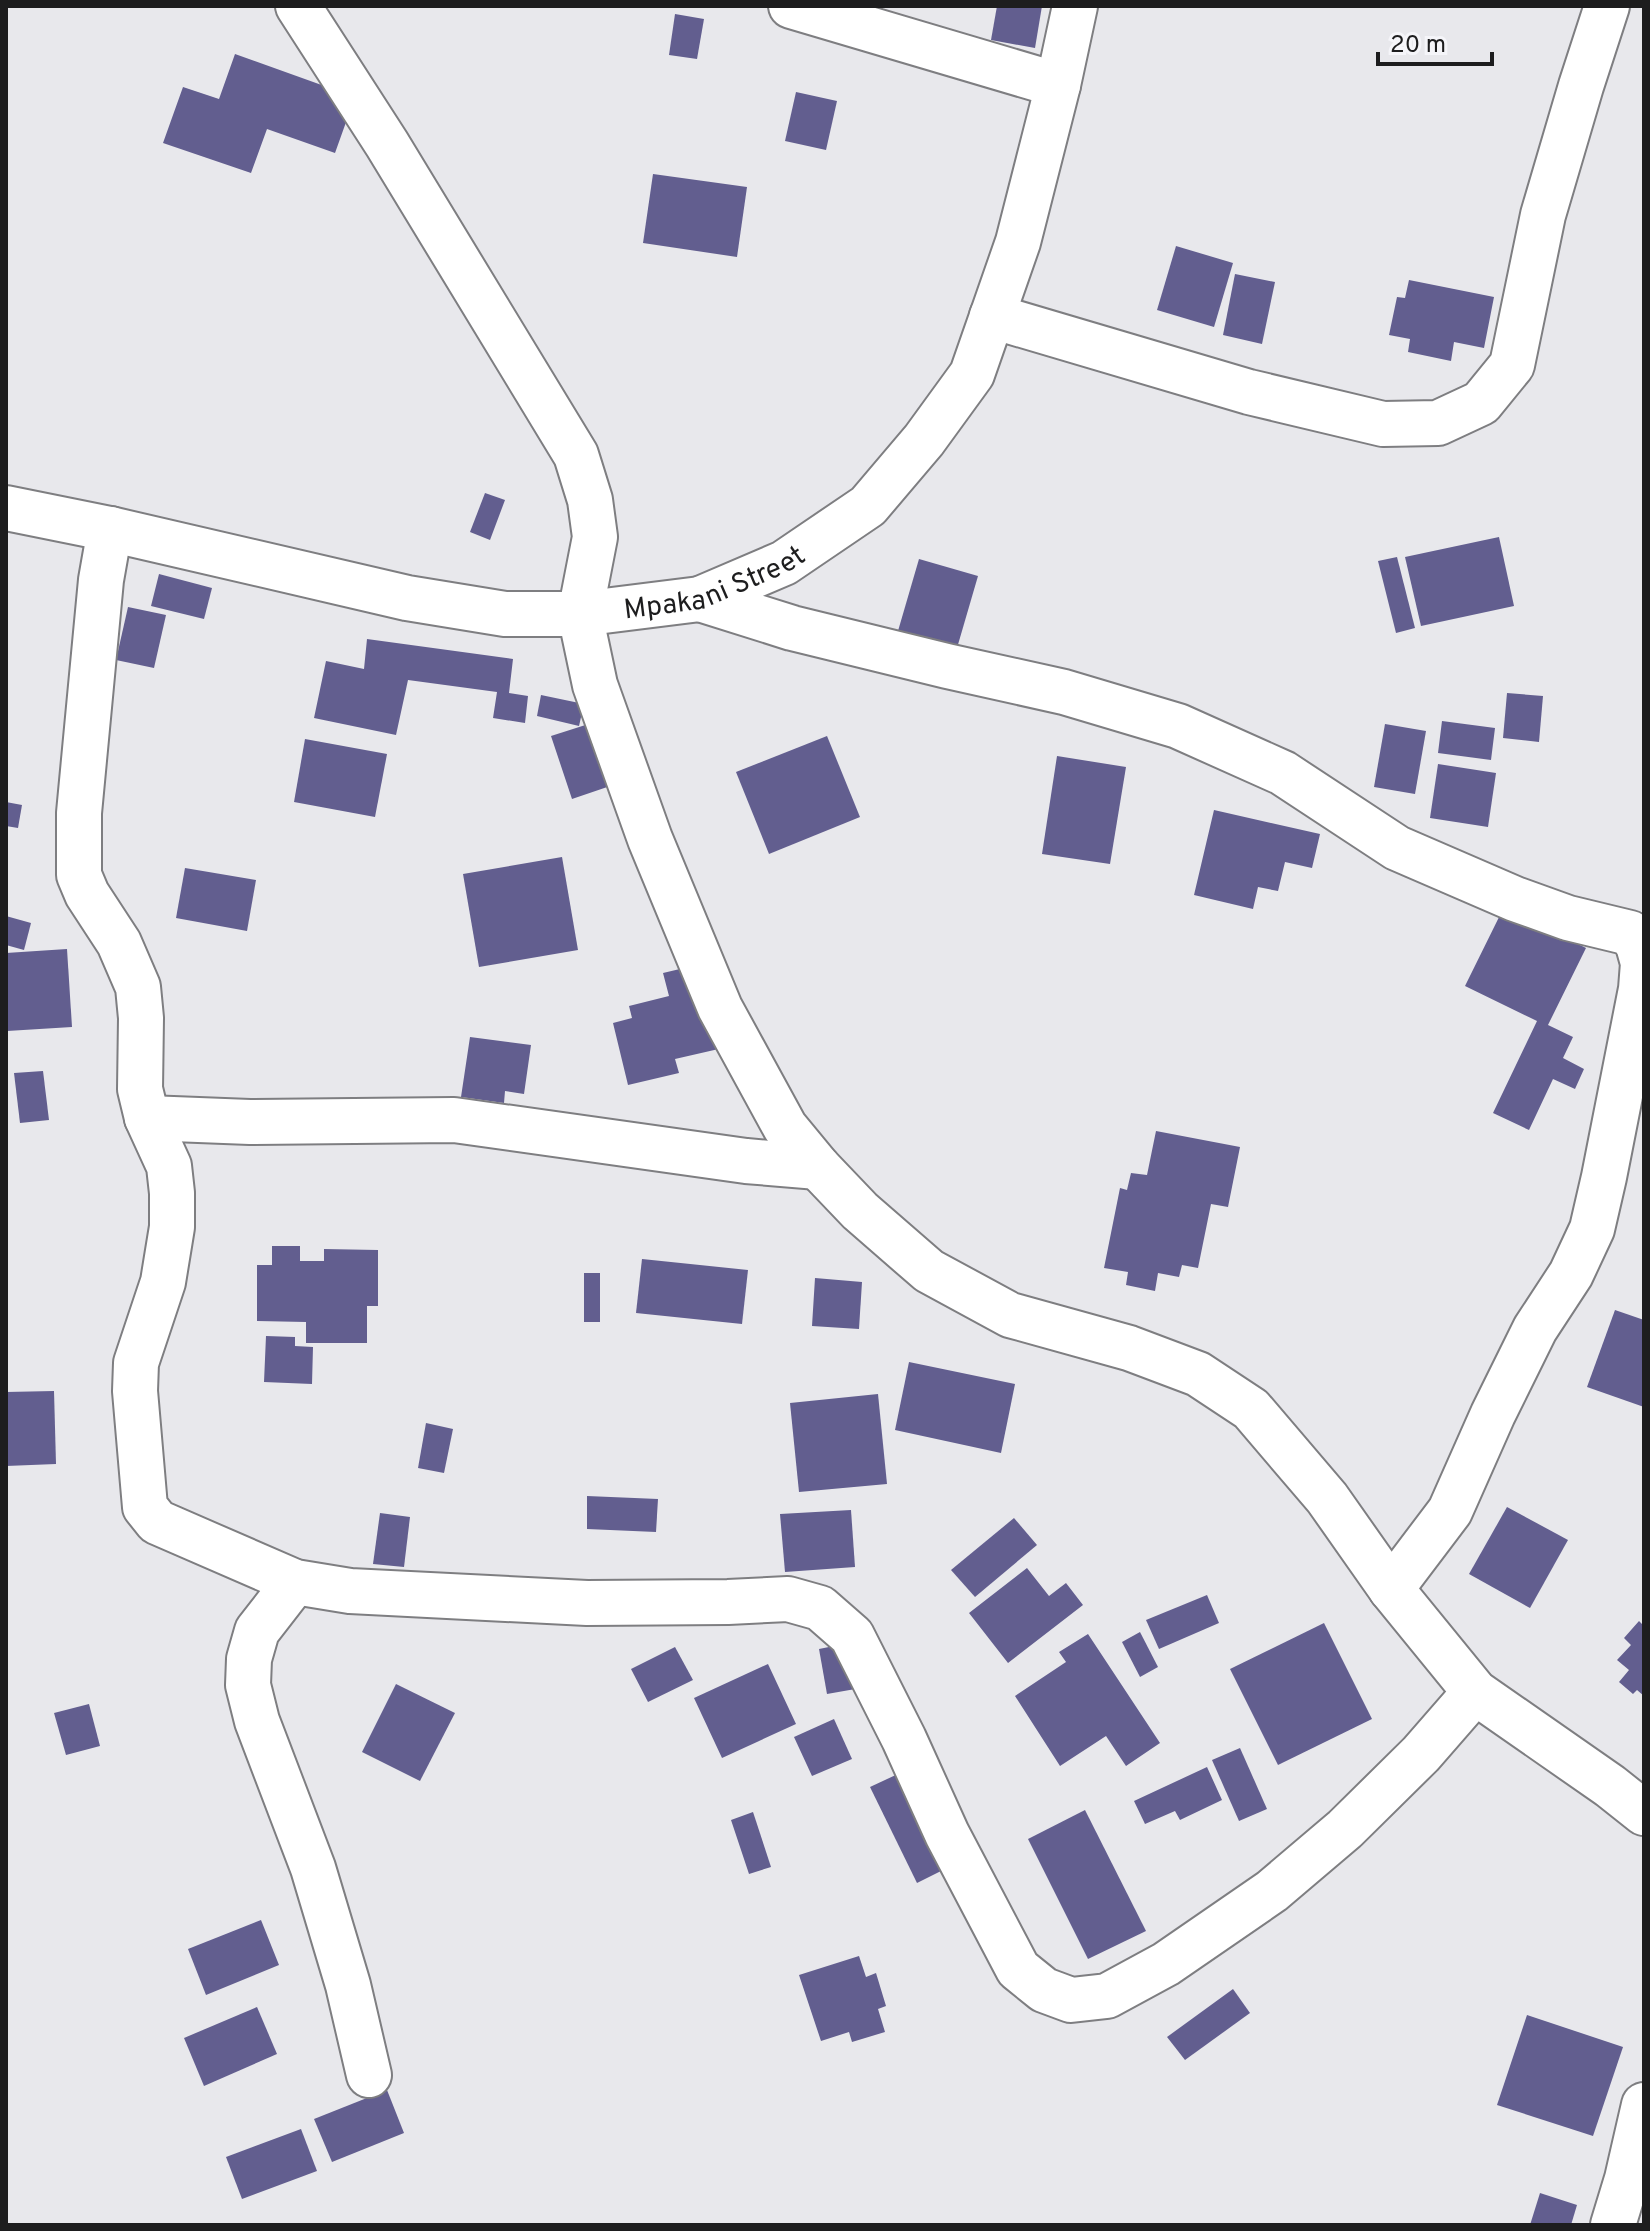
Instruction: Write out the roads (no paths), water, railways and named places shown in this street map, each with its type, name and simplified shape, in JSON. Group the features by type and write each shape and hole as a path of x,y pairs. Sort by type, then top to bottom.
{"street":[{"path":"298,6 387,144 576,455 590,500 595,537 580,614 595,685 650,839 720,1008 785,1127 860,1211 929,1271 1010,1315 1129,1348 1198,1374 1251,1409 1327,1498 1391,1589 1475,1692 1644,1813"},
{"path":"791,6 1058,85"},
{"name":"Mpakani Street","path":"6,508 407,598 505,614 580,614 700,599 784,563 868,506 924,440 972,374 1018,242 1075,6"},
{"path":"992,316 1249,392 1383,424 1438,423 1481,403 1512,365 1543,215 1607,6"},
{"path":"110,529 101,580 81,783 79,875 87,894 119,943 138,987 140,1089 147,1118 169,1166 172,1216 163,1282 136,1363 135,1391 145,1507 157,1522 295,1582 350,1591 587,1603 788,1599 820,1608 852,1636 947,1834 1018,1969 1044,1990 1071,2000 1107,1996 1166,1964 1272,1891 1345,1829 1421,1754 1475,1692"},
{"path":"700,599 806,632 1064,692 1178,726 1283,773 1397,848 1515,899 1568,918 1637,932 1643,963 1641,989 1592,1229 1571,1274 1535,1329 1450,1511 1391,1589"},
{"path":"147,1118 250,1122 454,1120 746,1161 818,1167"},
{"path":"295,1582 257,1631 249,1659 248,1685 257,1721 313,1868 348,1985 369,2075"},
{"path":"1613,2225 1644,2105"}]}
